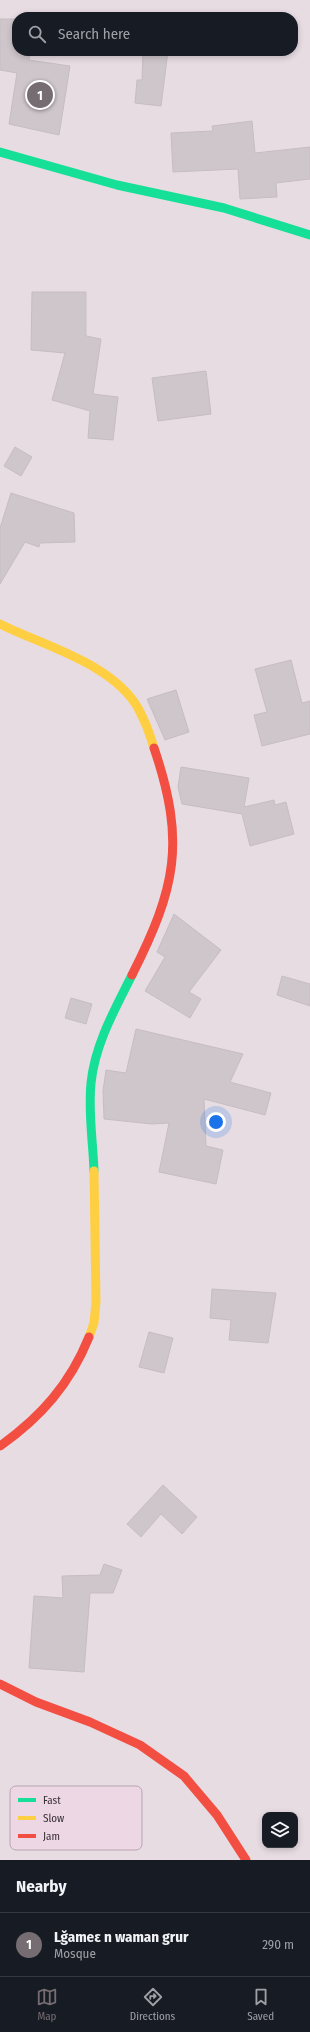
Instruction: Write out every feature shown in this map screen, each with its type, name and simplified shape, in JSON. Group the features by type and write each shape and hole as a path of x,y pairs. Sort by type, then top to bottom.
{"main road":[{"path":"0,152 117,186 224,208 310,235"},
{"path":"0,624 90,665 115,682 127,694 138,709 156,755 169,807 174,843 170,880 162,909 148,943 118,999 100,1043 91,1081 90,1116 96,1201 94,1324 75,1372 60,1394 38,1418 0,1446"},
{"path":"0,1684 36,1702 90,1722 140,1745 184,1776 217,1815 246,1860"}],"building":[{"path":"0,19 12,19 12,56 29,56 29,60 70,66 59,135 9,124 17,73 0,70"},
{"path":"143,56 167,56 161,106 135,103 137,80 142,80"},
{"path":"252,121 255,153 310,147 310,179 276,183 277,197 240,199 238,169 173,172 171,133 213,131 212,126"},
{"path":"32,292 86,292 86,336 101,339 93,394 118,397 113,440 88,438 90,411 52,400 65,353 31,350"},
{"path":"206,371 211,414 158,421 152,378"},
{"path":"15,447 32,457 21,476 4,466"},
{"path":"11,493 74,513 75,542 40,543 39,547 25,542 0,584 0,528"},
{"path":"291,660 302,703 310,701 310,734 262,746 254,715 267,712 255,669"},
{"path":"176,690 189,732 165,740 147,699"},
{"path":"181,767 249,778 244,807 274,800 275,805 286,802 294,834 250,846 242,814 182,804 178,787"},
{"path":"174,914 221,950 189,992 201,999 190,1018 145,991 165,957 157,952"},
{"path":"282,976 310,984 310,1006 277,995"},
{"path":"71,998 92,1004 86,1024 65,1018"},
{"path":"136,1029 243,1054 230,1082 271,1093 265,1115 204,1099 206,1146 223,1150 216,1184 159,1172 169,1123 152,1124 104,1119 103,1091 106,1070 126,1073"},
{"path":"212,1289 276,1293 268,1343 229,1340 231,1320 210,1318"},
{"path":"149,1332 173,1338 164,1373 139,1367"},
{"path":"163,1485 197,1517 182,1534 161,1514 141,1537 127,1524"},
{"path":"104,1564 122,1570 113,1593 90,1593 84,1672 29,1668 34,1596 63,1598 62,1576 100,1575"}],"traffic: fast":[{"path":"0,152 117,185 224,208 310,235"},
{"path":"94,1171 90,1105 93,1069 101,1041 132,975"}],"traffic: slow":[{"path":"0,624 76,657 95,667 112,679 126,692 138,708 154,748"},
{"path":"89,1337 94,1323 96,1302 94,1171"}],"traffic: jam":[{"path":"132,975 147,944 158,916 167,890 172,864 173,838 170,811 164,781 154,748"},
{"path":"0,1446 29,1423 53,1398 73,1370 89,1337"},
{"path":"0,1684 36,1702 90,1722 140,1745 184,1776 217,1815 246,1860"}],"place":[{"name":"Lǧameε n waman grur","path":"40,95"}]}
